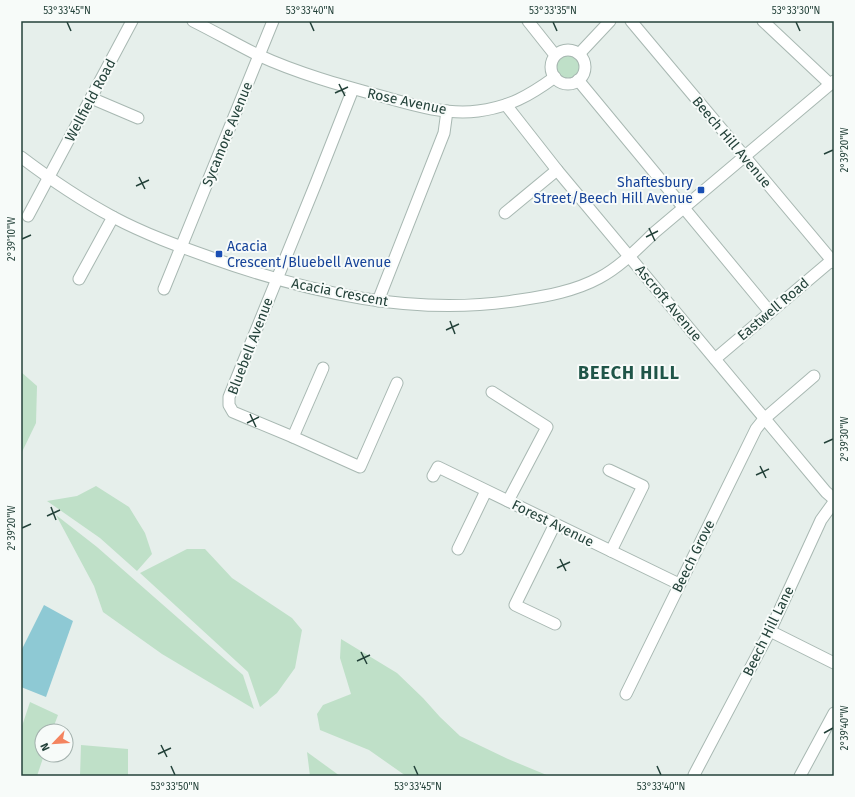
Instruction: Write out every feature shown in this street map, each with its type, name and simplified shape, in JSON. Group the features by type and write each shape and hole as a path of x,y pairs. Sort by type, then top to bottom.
{"street":[{"name":"Wellfield Road","path":"28,216 132,21"},
{"name":"Rose Avenue","path":"193,21 259,55 304,73 353,89 405,103 447,111 476,111 506,105 524,97 555,77"},
{"name":"Sycamore Avenue","path":"164,289 273,21"},
{"path":"528,21 556,55"},
{"path":"579,54 610,21"},
{"name":"Beech Hill Avenue","path":"631,21 833,261"},
{"path":"763,21 832,83"},
{"path":"567,50 572,50 579,54 584,61 584,71 578,80 569,84 564,83 555,77 551,68 556,55 567,50"},
{"path":"578,80 770,312"},
{"name":"Acacia Crescent","path":"21,157 49,178 113,217 146,234 276,279 305,288 378,301 447,306 490,304 558,293 598,279 612,270 832,83"},
{"name":"Bluebell Avenue","path":"353,89 229,397 229,405 233,412 360,467 397,383"},
{"path":"91,98 138,118"},
{"name":"Ascroft Avenue","path":"506,105 557,170 834,500"},
{"path":"378,301 444,133 447,111"},
{"path":"505,213 557,170"},
{"path":"79,279 113,217"},
{"name":"Eastwell Road","path":"715,359 833,261"},
{"path":"293,437 323,368"},
{"name":"Beech Grove","path":"626,694 756,429 764,418 814,376"},
{"path":"492,392 547,427 508,501"},
{"name":"Forest Avenue","path":"433,476 438,467 679,584"},
{"path":"609,470 643,486 611,551"},
{"path":"458,549 486,490"},
{"name":"Beech Hill Lane","path":"694,775 697,758 770,631 821,520 834,500"},
{"path":"555,524 515,605 555,624"},
{"path":"770,631 834,663"},
{"path":"800,776 834,713"}],"green space":[{"path":"568,54 577,58 581,67 577,76 568,80 559,76 555,67 559,58"},
{"path":"21,372 37,386 36,423 22,452 21,451"},
{"path":"96,486 129,507 145,533 152,554 137,571 100,538 47,501 77,496"},
{"path":"56,515 97,547 243,675 254,709 162,654 103,612 94,586"},
{"path":"187,549 205,549 232,578 292,618 302,630 295,668 277,693 260,707 248,672 140,573"},
{"path":"341,639 397,673 460,736 508,759 549,776 406,776 369,750 320,730 317,714 323,705 351,694 340,658"},
{"path":"30,702 58,715 55,723 34,723 34,763 41,763 37,776 21,776 21,729"},
{"path":"81,745 128,749 128,776 80,776"},
{"path":"307,752 340,776 310,776"}],"water":[{"path":"44,605 73,621 46,697 21,687 21,651"}],"place":[{"name":"Shaftesbury Street/Beech Hill Avenue","path":"701,190"},
{"name":"Acacia Crescent/Bluebell Avenue","path":"219,254"}],"district":[{"name":"BEECH HILL","path":"629,373"}]}
